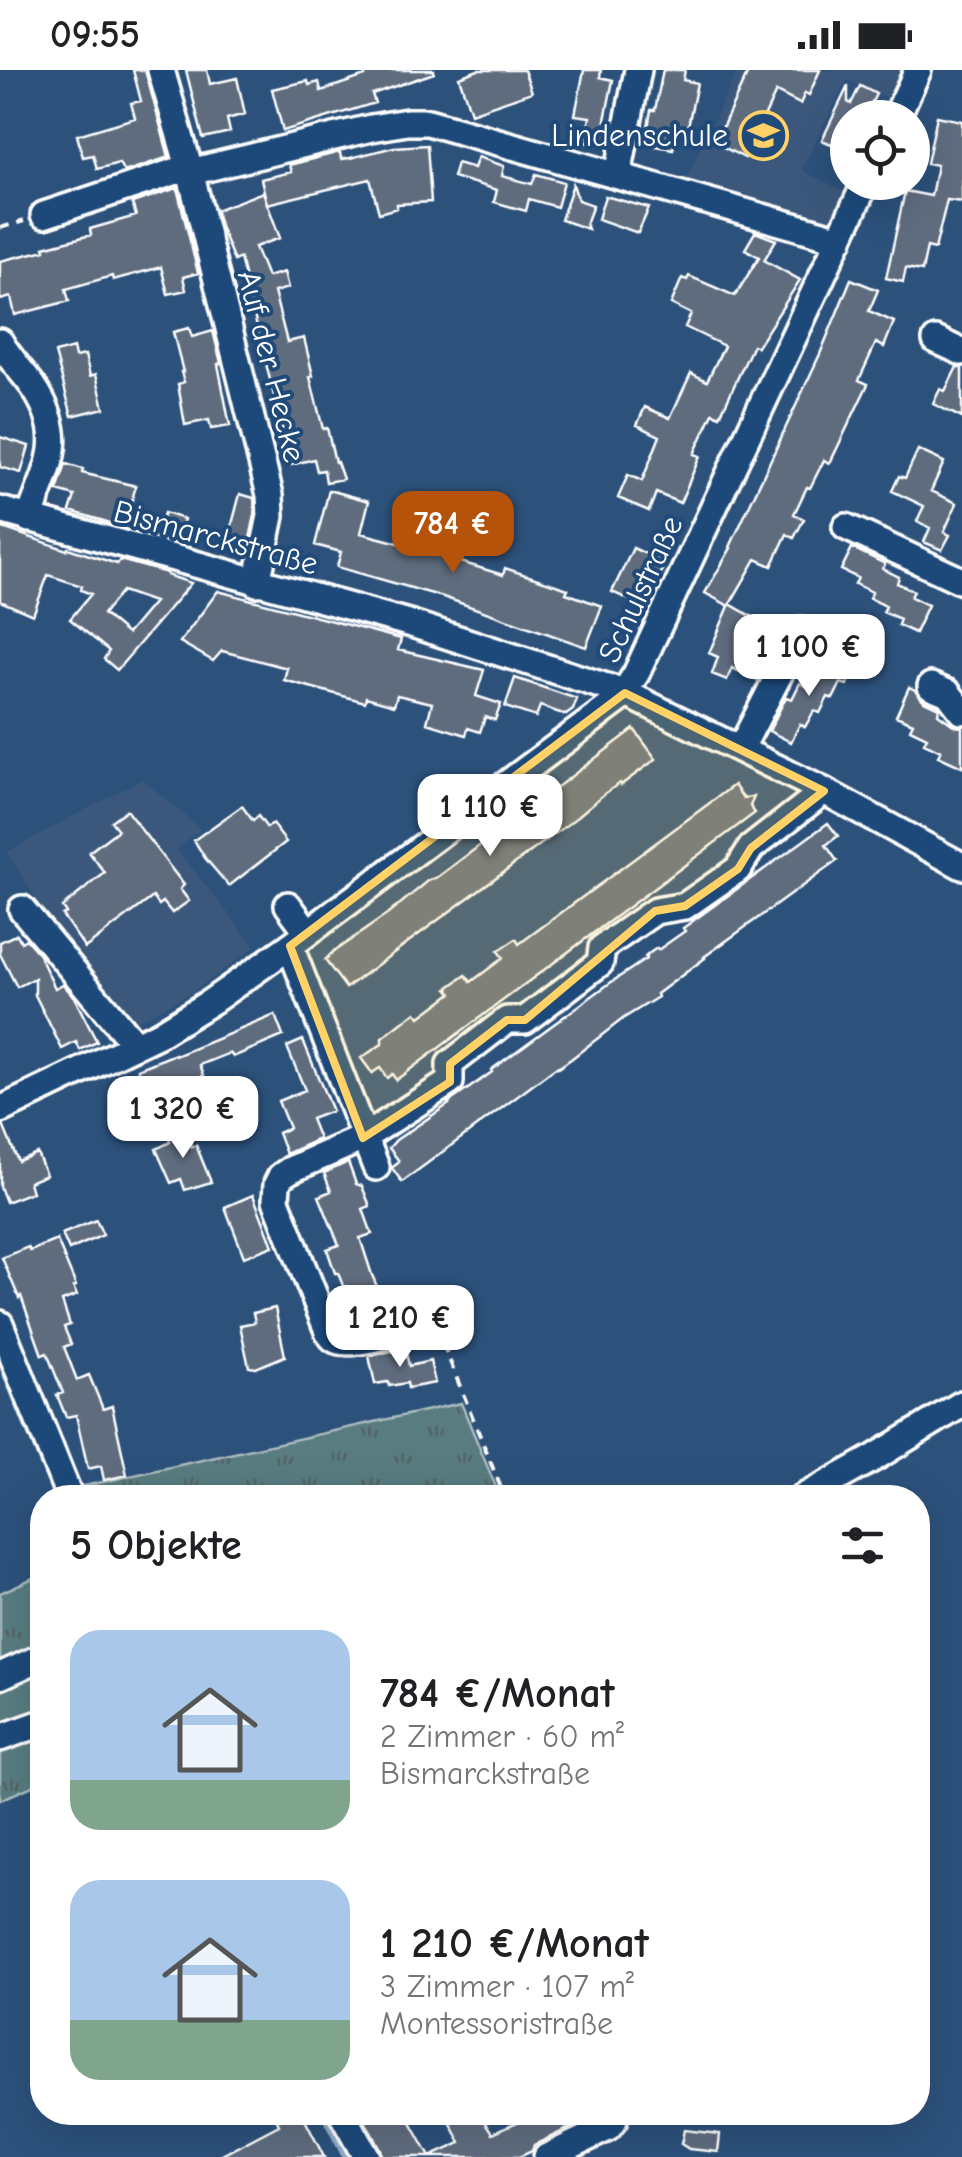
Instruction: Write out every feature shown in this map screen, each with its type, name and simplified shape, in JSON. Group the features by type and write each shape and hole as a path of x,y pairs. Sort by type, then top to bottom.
{"street":[{"name":"Auf der Hecke","path":"161,70 190,170 270,495 272,516 257,582"},
{"path":"618,175 638,70"},
{"path":"904,100 918,70"},
{"path":"44,214 190,170 418,121 840,239"},
{"name":"Schulstraße","path":"0,1110 179,1023 299,939 626,693 858,200"},
{"path":"936,340 962,352"},
{"path":"0,342 36,391 54,430 53,449 30,520"},
{"name":"Bismarckstraße","path":"0,510 412,624 626,693 959,856"},
{"path":"846,527 962,581"},
{"path":"740,748 802,630 858,657"},
{"path":"931,686 948,693 962,711"},
{"path":"435,1324 349,1342 333,1338 284,1224 275,1194 282,1176 363,1138 450,1082 450,1064 507,1020 526,1020 600,963 602,948 654,911 685,906 738,869 751,848 824,791"},
{"path":"288,905 363,1138 376,1167"},
{"path":"22,909 135,1045"},
{"path":"0,1324 65,1485"},
{"path":"825,1485 962,1404"},
{"path":"0,1676 30,1663"},
{"path":"0,1738 30,1727"},
{"path":"348,2125 366,2157"},
{"path":"546,2157 611,2125"}],"path":[{"path":"435,1324 501,1485"}],"highlighted area":[{"path":"625,693 824,791 751,848 738,869 685,906 655,911 525,1020 507,1020 450,1064 450,1082 363,1138 290,946"}],"shaded area":[{"name":"Lindenschule","path":"738,70 903,70 890,99 847,80 837,100 830,100 830,113 801,170 830,185 830,200 845,200 833,224 823,225 684,183"},
{"path":"142,779 201,829 177,849 255,947 196,990 134,1022 49,919 7,852"}],"green space":[{"path":"461,1403 495,1485 89,1485"},
{"path":"30,1579 30,1787 0,1800 0,1593"}],"building":[{"path":"133,70 145,70 169,157 124,172 119,163 97,169 93,155 83,157 77,135 135,118 131,103 141,101"},
{"path":"186,70 207,70 210,84 237,78 245,114 227,119 230,132 203,138"},
{"path":"363,70 434,73 372,94 375,103 283,131 272,89 308,81 309,85 319,82 321,91 365,76"},
{"path":"478,70 524,70 532,92 471,113 459,77"},
{"path":"584,70 601,70 600,77 613,80 605,120 611,122 606,146 585,142 590,117 575,115"},
{"path":"663,70 685,70 683,80 697,83 687,131 677,129 673,149 645,144"},
{"path":"749,70 820,70 809,95 805,93 800,104 776,92 745,158 715,143"},
{"path":"860,86 876,94 873,100 853,100"},
{"path":"937,116 962,121 962,202 947,200 935,249 927,247 922,271 906,268 903,282 886,278 903,200 930,200 937,165 930,164"},
{"path":"830,123 830,143 822,140"},
{"path":"427,145 431,202 397,204 397,208 379,213 370,179 267,204 261,179 291,172 289,165 340,152 341,159 394,147"},
{"path":"478,157 504,166 502,176 532,184 536,174 564,182 557,207 529,199 526,211 494,202 497,190 453,177 457,163 474,168"},
{"path":"573,184 578,200 593,205 588,229 561,220"},
{"path":"177,188 198,273 183,277 186,290 168,294 161,267 66,289 69,301 15,315 11,297 0,300 0,261 91,235 90,229 136,216 132,203"},
{"path":"263,192 280,238 255,247 267,277 284,272 288,288 274,292 287,342 304,338 323,429 327,428 343,479 326,482 324,470 317,471 314,459 291,465 240,258 234,261 220,226 216,210"},
{"path":"605,196 649,208 638,233 598,219"},
{"path":"755,232 776,240 764,260 800,280 757,347 753,345 720,416 713,413 694,454 700,456 680,503 656,493 649,511 618,498 628,475 642,481 660,436 637,425 645,407 670,418 691,373 707,381 724,346 685,327 691,314 671,304 682,278 687,280 689,276 735,296 759,257 745,249"},
{"path":"851,279 878,290 869,311 894,322 884,347 876,343 859,380 868,384 830,463 824,460 794,514 804,519 794,538 787,534 772,566 756,559 730,604 758,620 747,639 768,650 764,658 768,660 758,680 732,668 727,680 712,674 718,657 709,653 729,606 705,593 731,548"},
{"path":"189,328 192,337 213,331 230,426 211,429 209,420 185,425 178,384 184,382 183,372 173,332"},
{"path":"73,348 75,357 85,355 90,376 96,374 104,408 72,416 55,353"},
{"path":"957,367 962,368 962,418 933,404"},
{"path":"0,437 29,446 21,473 0,467"},
{"path":"918,450 944,462 931,491 957,503 944,532 950,535 942,550 924,542 930,528 917,521 924,506 892,491 899,476 905,478"},
{"path":"66,464 83,469 82,473 136,486 124,527 70,511 75,496 57,491"},
{"path":"329,490 369,501 361,533 503,575 505,568 568,589 566,593 602,606 586,647 443,597 337,567 341,552 315,545"},
{"path":"240,494 254,498 255,515 247,553 226,547"},
{"path":"164,513 184,519 177,542 157,536"},
{"path":"0,527 67,550 117,564 120,560 191,583 117,670 104,659 109,651 70,619 91,594 81,590 82,586 48,575 33,615 0,601","holes":["122,591 154,602 127,634 103,614"]},
{"path":"633,548 665,563 645,607 612,592"},
{"path":"852,548 885,564 883,569 899,577 897,583 914,591 911,597 928,605 915,633 898,625 900,619 883,612 886,606 869,598 872,592 855,584 858,578 841,570"},
{"path":"218,591 401,639 398,650 484,670 476,696 501,704 495,720 485,717 480,732 468,728 466,735 427,723 432,703 397,695 394,705 366,697 365,702 284,680 287,668 222,651 213,661 180,642"},
{"path":"825,659 853,672 847,685 841,683 833,699 828,697 820,713 814,711 805,727 800,724 791,742 769,731 786,697 792,699 800,683 805,686"},
{"path":"515,678 577,699 573,710 566,715 540,706 536,717 505,707"},
{"path":"909,687 939,708 938,714 962,727 962,767 938,756 941,751 924,743 927,737 910,729 913,723 896,716"},
{"path":"634,729 656,759 346,988 325,960 333,952"},
{"path":"734,785 743,798 754,797 750,806 755,813 396,1080 392,1074 387,1078 380,1068 372,1073 361,1058 382,1044 382,1038 416,1012 420,1017 452,993 448,988 466,975 471,982 503,958 498,951 516,939 519,944"},
{"path":"242,806 253,821 258,816 267,828 272,824 286,842 229,886 194,840"},
{"path":"126,810 184,885 180,889 189,901 172,913 153,897 85,948 62,915 66,913 62,907 105,873 89,852 118,830 111,821"},
{"path":"828,823 838,836 826,845 837,861 704,957 658,997 402,1182 392,1168 399,1161 389,1148 396,1140"},
{"path":"17,934 21,942 26,939 38,953 55,988 63,984 74,997 97,1042 80,1050 76,1042 62,1049 35,995 35,978 17,987 0,954 0,942"},
{"path":"275,1015 283,1036 233,1057 230,1053 200,1065 204,1075 151,1100 138,1069"},
{"path":"303,1040 332,1111 311,1119 319,1139 286,1154 278,1133 289,1128 278,1101 305,1090 287,1047"},
{"path":"3,1125 18,1161 37,1153 46,1175 29,1182 32,1192 6,1202 0,1187"},
{"path":"185,1129 211,1182 185,1190 181,1179 171,1183 156,1149 170,1142 168,1136"},
{"path":"348,1162 370,1206 363,1209 372,1234 360,1238 387,1309 357,1321 327,1249 339,1245 319,1196 331,1191 324,1173"},
{"path":"253,1195 273,1246 244,1257 225,1207"},
{"path":"96,1220 103,1235 69,1250 62,1234"},
{"path":"57,1240 77,1295 62,1301 70,1325 64,1327 71,1344 64,1347 77,1380 89,1375 103,1409 112,1406 127,1475 104,1480 101,1466 88,1469 76,1415 66,1417 57,1395 63,1393 47,1353 42,1355 21,1296 2,1258"},
{"path":"275,1308 285,1356 256,1368 249,1367 240,1325 255,1322 253,1313"},
{"path":"405,1348 409,1366 430,1361 435,1383 408,1388 407,1383 375,1384 369,1356"},
{"path":"279,2125 308,2125 324,2157 218,2157"},
{"path":"367,2125 412,2125 430,2157 382,2157"},
{"path":"452,2125 488,2125 493,2133 511,2125 576,2125 534,2145 532,2151 519,2157 430,2157 461,2143"},
{"path":"684,2130 720,2134 718,2152 689,2149 681,2144"}],"waterway":[{"path":"0,1362 51,1485"},
{"path":"329,2125 345,2157"}],"place":[{"name":"Lindenschule","path":"763,135"}]}
